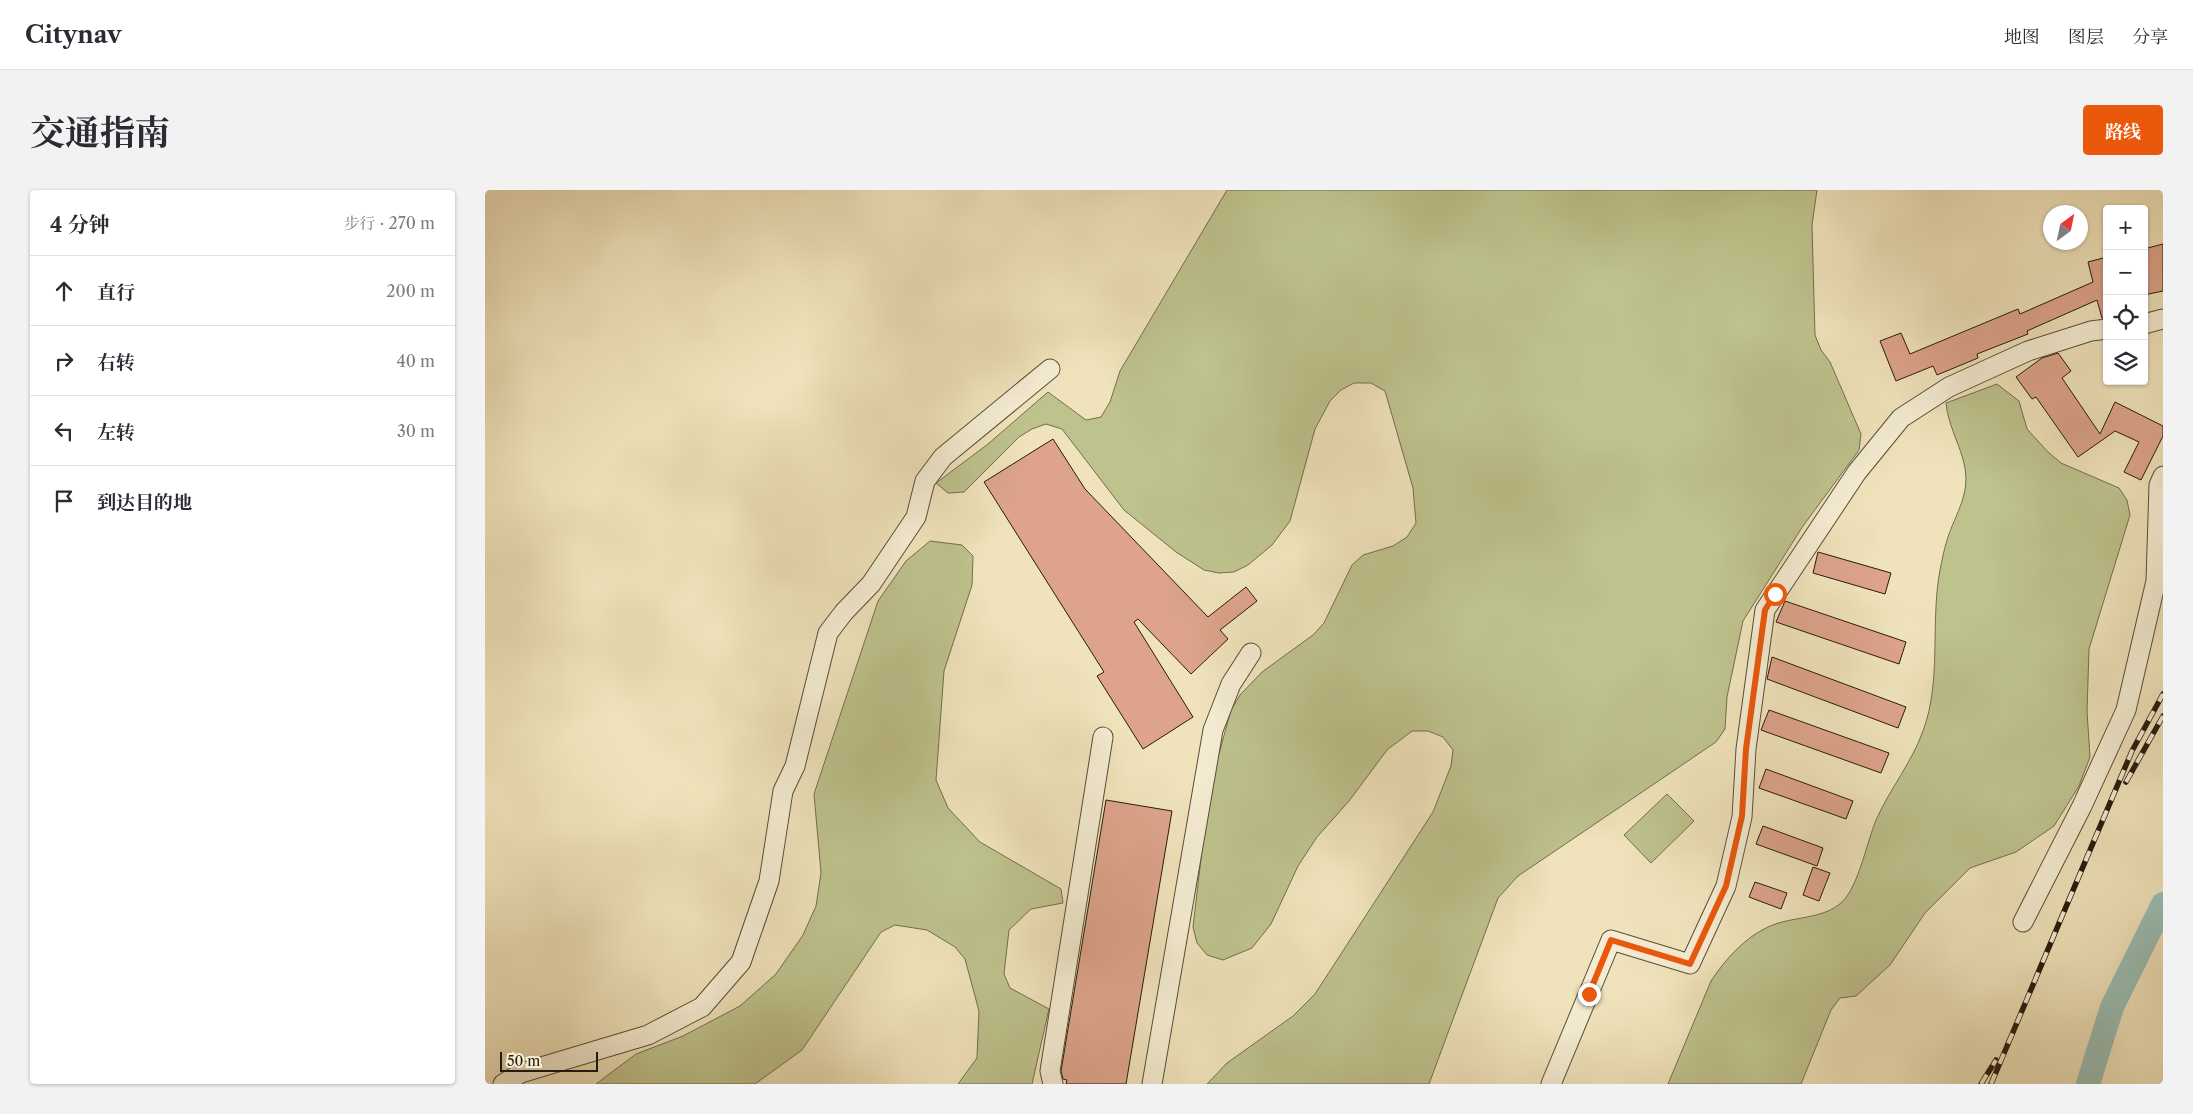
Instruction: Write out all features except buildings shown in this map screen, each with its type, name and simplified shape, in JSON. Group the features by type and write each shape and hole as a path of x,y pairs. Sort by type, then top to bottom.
{"street":[{"path":"2148,323 2163,319"},
{"path":"1551,1084 1611,940 1690,964 1726,886 1742,816 1746,749 1765,610 1857,472 1901,418 1949,387 2028,351 2091,331 2103,330"},
{"path":"503,1084 521,1073 648,1035 702,1007 741,962 769,881 783,791 795,766 828,633 843,612 871,584 903,536 916,516 925,481 943,457 1050,369"},
{"path":"2023,922 2082,806 2126,710 2156,581 2159,485 2163,476"},
{"path":"1152,1084 1213,730 1231,684 1251,653"},
{"path":"1053,1084 1050,1071 1103,737"}],"green space":[{"path":"1227,190 1817,190 1812,225 1815,335 1821,350 1830,362 1861,434 1859,450 1803,526 1743,621 1727,697 1725,729 1716,742 1518,876 1498,898 1429,1084 1207,1084 1227,1063 1293,1016 1315,994 1433,812 1451,766 1453,750 1443,737 1428,731 1412,731 1387,750 1349,801 1317,837 1298,866 1271,924 1252,948 1223,960 1207,955 1197,943 1193,927 1209,790 1231,710 1240,695 1262,672 1313,635 1324,623 1352,565 1363,555 1393,546 1407,537 1416,523 1413,488 1385,391 1371,383 1354,383 1341,390 1330,401 1315,429 1290,521 1272,545 1248,565 1234,572 1219,573 1204,570 1176,552 1124,510 1062,429 1046,424 1032,429 1019,437 964,492 948,493 936,483 988,444 1048,392 1086,420 1101,417 1110,402 1120,371"},
{"path":"1997,384 2019,401 2027,429 2048,452 2061,463 2119,488 2127,500 2130,515 2089,649 2087,711 2090,757 2079,786 2054,826 2016,852 1970,868 1925,913 1890,965 1856,996 1840,998 1831,1010 1801,1084 1668,1084 1711,981 1722,965 1743,943 1768,927 1816,915 1834,908 1848,895 1853,885 1873,827 1913,754 1929,712 1934,672 1937,590 1940,570 1947,540 1964,495 1966,479 1963,460 1947,413 1946,403"},
{"path":"930,541 962,545 973,556 972,585 944,671 936,780 948,808 980,842 1061,889 1063,903 1031,909 1009,930 1004,974 1010,988 1049,1009 1032,1084 958,1084 977,1058 979,1011 965,959 955,947 927,930 895,925 881,932 802,1050 755,1084 596,1084 636,1054 683,1036 740,1006 776,974 803,935 816,906 821,873 814,794 878,601 906,561"},
{"path":"1667,794 1694,821 1651,863 1624,835"}],"waterway":[{"path":"2088,1084 2112,1007 2163,904"}],"railway":[{"path":"1991,1084 2132,751 2163,694"},
{"path":"2126,782 2163,716"},
{"path":"1981,1084 1996,1060"}],"route":[{"path":"1589,994 1611,940 1690,964 1726,886 1742,816 1746,749 1765,610 1775,594"}]}
